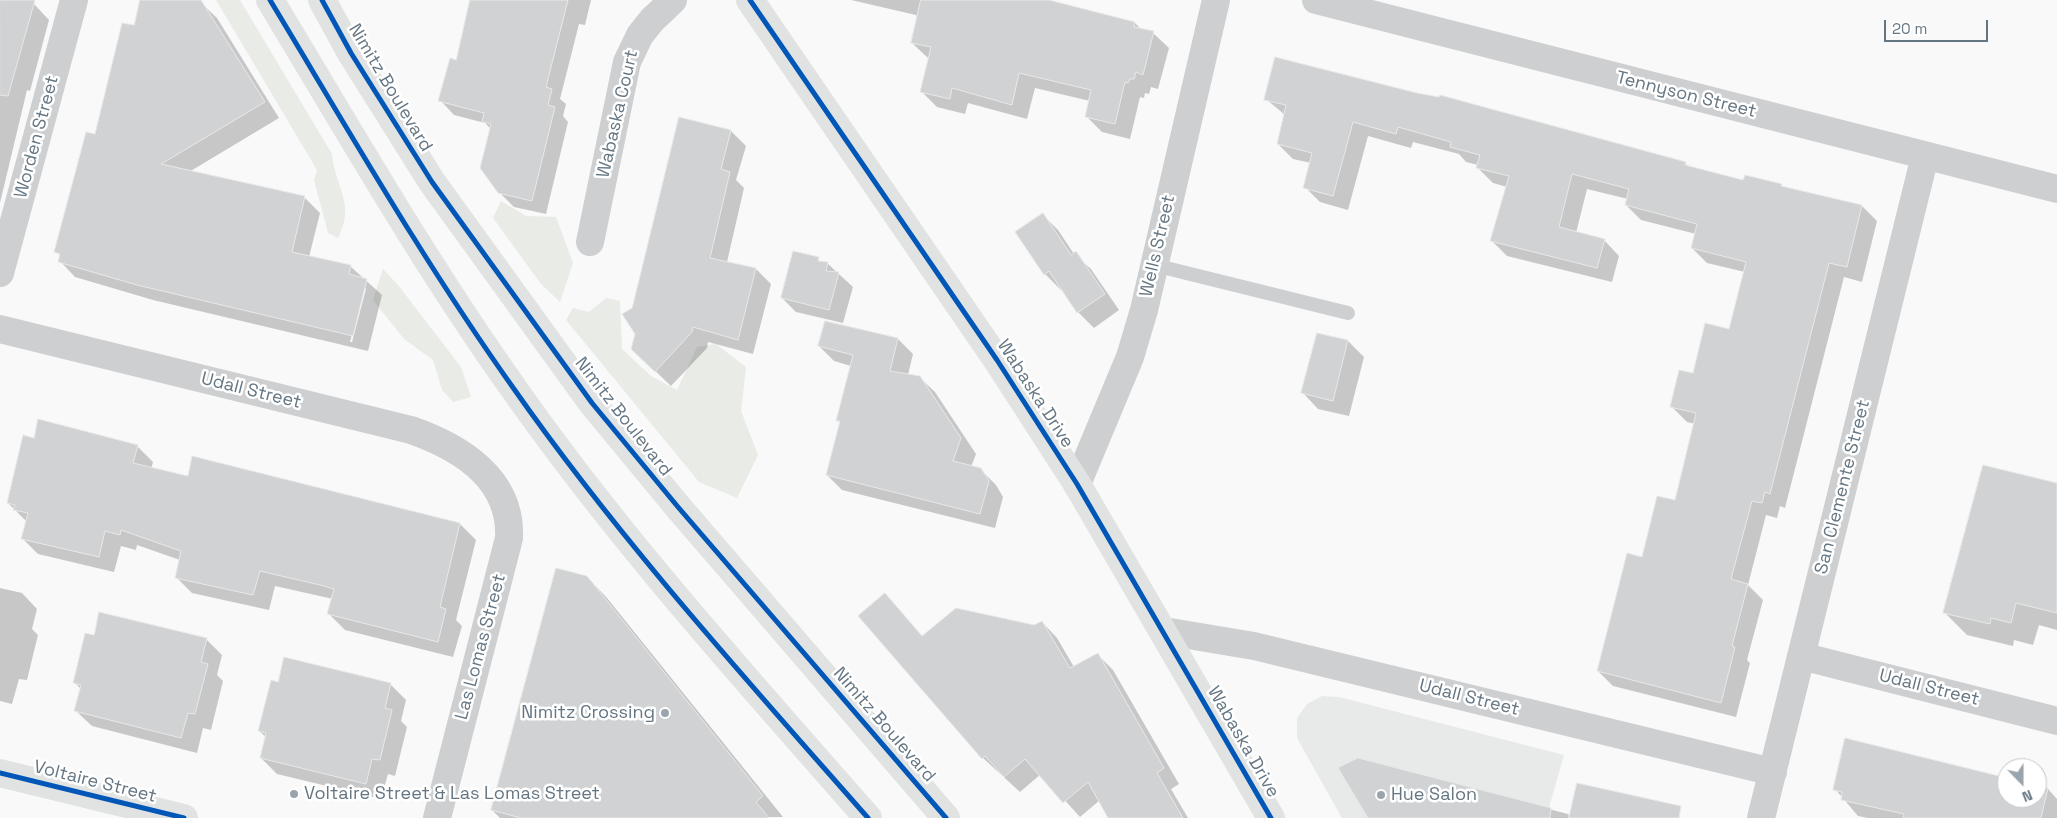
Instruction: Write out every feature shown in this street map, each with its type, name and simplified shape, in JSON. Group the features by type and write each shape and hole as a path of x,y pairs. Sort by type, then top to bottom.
{"main road":[{"path":"270,0 402,223 514,389 638,551 868,818"},
{"name":"Nimitz Boulevard","path":"322,0 351,53 432,182 592,403 672,500 946,818"},
{"name":"Wabaska Drive","path":"750,0 992,352 1077,484 1271,818"},
{"name":"Voltaire Street","path":"0,773 184,818"}],"street":[{"name":"Worden Street","path":"0,273 74,0"},
{"name":"Wabaska Court","path":"590,242 626,62 640,35 652,20 673,0"},
{"name":"Wells Street","path":"1077,484 1130,357 1154,265 1216,0"},
{"name":"Tennyson Street","path":"1316,0 2057,188"},
{"name":"San Clemente Street","path":"1762,818 1926,156"},
{"name":"Udall Street","path":"0,329 411,430 434,438 456,450 491,478"},
{"name":"Las Lomas Street","path":"437,818 509,538 505,503 491,478"},
{"name":"Udall Street","path":"1164,631 1254,646 1773,772"},
{"name":"Udall Street","path":"1801,656 2057,721"}],"lane":[{"path":"1154,265 1348,313"}],"shaded area":[{"path":"216,0 240,0 332,154 345,205 343,226 338,238 328,233 314,180 317,170"},
{"path":"501,201 526,216 556,217 573,263 560,302 541,284 493,218"},
{"path":"383,269 398,285 461,367 471,397 453,402 442,390 433,360 404,339 373,300"},
{"path":"606,298 620,301 622,349 651,376 677,390 697,347 716,344 746,367 741,411 758,455 737,498 699,482 566,320 573,308 589,312"},
{"path":"1322,696 1339,697 1564,755 1546,818 1342,818 1297,738 1297,718 1307,704"}],"building":[{"path":"0,0 35,0 8,96 0,95"},
{"path":"140,0 201,0 265,102 161,164 305,196 292,252 351,265 349,274 367,279 353,336 137,285 58,262 60,254 54,252 86,132 95,134 122,23 134,25"},
{"path":"470,0 568,0 546,87 552,89 548,105 555,107 532,201 498,193 480,168 491,124 482,122 484,113 438,101 450,58 456,60"},
{"path":"921,0 1049,0 1135,22 1134,27 1154,31 1143,75 1136,72 1134,79 1130,79 1128,83 1125,82 1115,124 1085,117 1091,90 1019,73 1012,105 952,88 950,99 920,92 931,47 911,43"},
{"path":"1275,57 1417,93 1439,97 1440,95 1686,162 1685,165 1743,180 1745,175 1782,184 1781,186 1862,205 1847,267 1829,263 1770,494 1765,492 1762,503 1752,501 1731,579 1748,584 1732,646 1735,647 1721,703 1597,671 1627,553 1642,557 1657,496 1675,500 1696,413 1670,407 1679,370 1693,373 1705,323 1729,329 1746,262 1691,248 1697,224 1625,205 1629,189 1572,174 1559,227 1605,239 1597,268 1490,241 1509,176 1476,168 1480,155 1450,147 1451,142 1398,127 1396,134 1353,122 1333,196 1303,188 1312,153 1277,144 1286,105 1264,100"},
{"path":"679,117 731,130 721,169 730,172 710,258 756,268 738,340 693,327 692,332 655,372 631,349 635,334 622,314 632,308"},
{"path":"1043,213 1071,255 1076,251 1105,294 1077,313 1049,271 1044,275 1015,232"},
{"path":"793,251 819,257 818,261 828,262 826,271 839,272 829,310 781,298"},
{"path":"825,321 898,338 890,371 920,376 961,438 953,461 981,468 989,481 980,514 826,475 840,421 836,421 853,355 818,346"},
{"path":"1317,333 1348,340 1333,401 1301,393"},
{"path":"38,419 138,445 133,463 188,476 192,456 460,523 440,607 446,609 438,642 327,614 334,589 320,585 260,571 253,595 175,578 181,551 121,530 120,535 105,531 99,557 21,539 28,513 13,510 15,505 7,503 23,435 34,438"},
{"path":"1983,465 2057,483 2057,613 2016,603 2011,623 1991,618 1990,624 1943,613"},
{"name":"Nimitz Crossing","path":"556,568 587,576 763,796 756,802 769,818 521,818 491,810"},
{"path":"885,593 922,636 956,608 1034,625 1042,621 1070,668 1098,653 1164,768 1157,773 1183,818 1108,818 1088,782 1063,803 1025,759 1004,777 985,756 982,759 858,616"},
{"path":"99,612 207,638 201,662 208,664 195,714 188,713 181,738 74,711 81,685 73,683 85,633 94,635"},
{"path":"284,657 391,683 385,708 392,710 380,760 372,759 366,784 260,758 266,733 258,731 271,680 278,682"},
{"path":"1845,738 1997,776 1997,808 2043,808 2041,818 1903,818 1904,814 1841,800 1842,792 1833,790"},
{"path":"1358,758 1551,808 1550,818 1368,818 1338,768"},
{"path":"1577,783 1681,806 1679,818 1569,818"}],"cycle path":[{"path":"270,0 388,197 449,294 514,389 640,554 776,714 868,818"},
{"path":"322,0 351,53 432,182 592,403 678,507 946,818"},
{"path":"750,0 997,360 1077,484 1271,818"},
{"path":"0,773 184,818"}],"place":[{"name":"Nimitz Crossing","path":"665,713"},
{"name":"Voltaire Street & Las Lomas Street","path":"294,794"},
{"name":"Hue Salon","path":"1381,795"}]}
